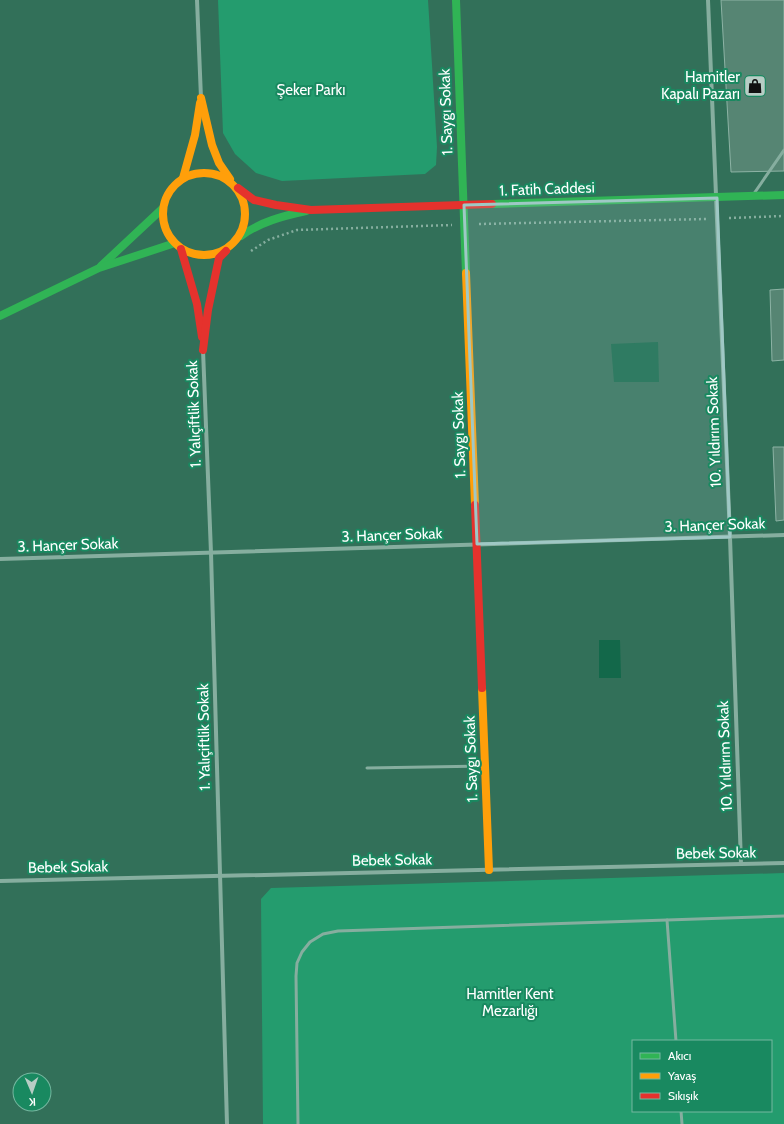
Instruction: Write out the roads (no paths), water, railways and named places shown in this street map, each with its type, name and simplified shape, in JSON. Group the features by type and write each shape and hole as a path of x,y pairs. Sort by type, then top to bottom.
{"street":[{"path":"183,178 195,136 200,98 197,0"},
{"name":"1. Saygı Sokak","path":"456,0 489,870"},
{"name":"10. Yıldırım Sokak","path":"708,0 730,537 741,864"},
{"path":"200,98 212,145 219,163 244,200 246,213 245,225 239,237"},
{"path":"230,247 219,253 206,256 193,254 172,241 166,231 163,220 163,208 167,196 174,186 183,178 204,172 214,173 224,177 254,200 311,210"},
{"name":"1. Fatih Caddesi","path":"311,210 784,195"},
{"path":"99,268 163,208"},
{"path":"203,350 208,310 219,258 239,237 247,231 274,220 311,210"},
{"path":"0,316 99,268 155,249 178,246"},
{"path":"178,246 197,304 203,350"},
{"name":"1. Yalıçiftlik Sokak","path":"203,350 211,553 227,1124"},
{"name":"3. Hançer Sokak","path":"0,559 784,535"},
{"name":"Bebek Sokak","path":"0,881 784,863"}],"lane":[{"path":"752,196 784,150"},
{"path":"367,768 485,766"},
{"path":"298,1124 297,964 302,952 310,942 323,934 338,931 784,916"},
{"path":"667,920 676,1040"},
{"path":"681,1112 682,1124"}],"place":[{"name":"Hamitler Kapalı Pazarı","path":"755,86"}],"park label":[{"name":"Şeker Parkı","path":"311,90"},
{"name":"Hamitler Kent Mezarlığı","path":"510,1002"}]}
